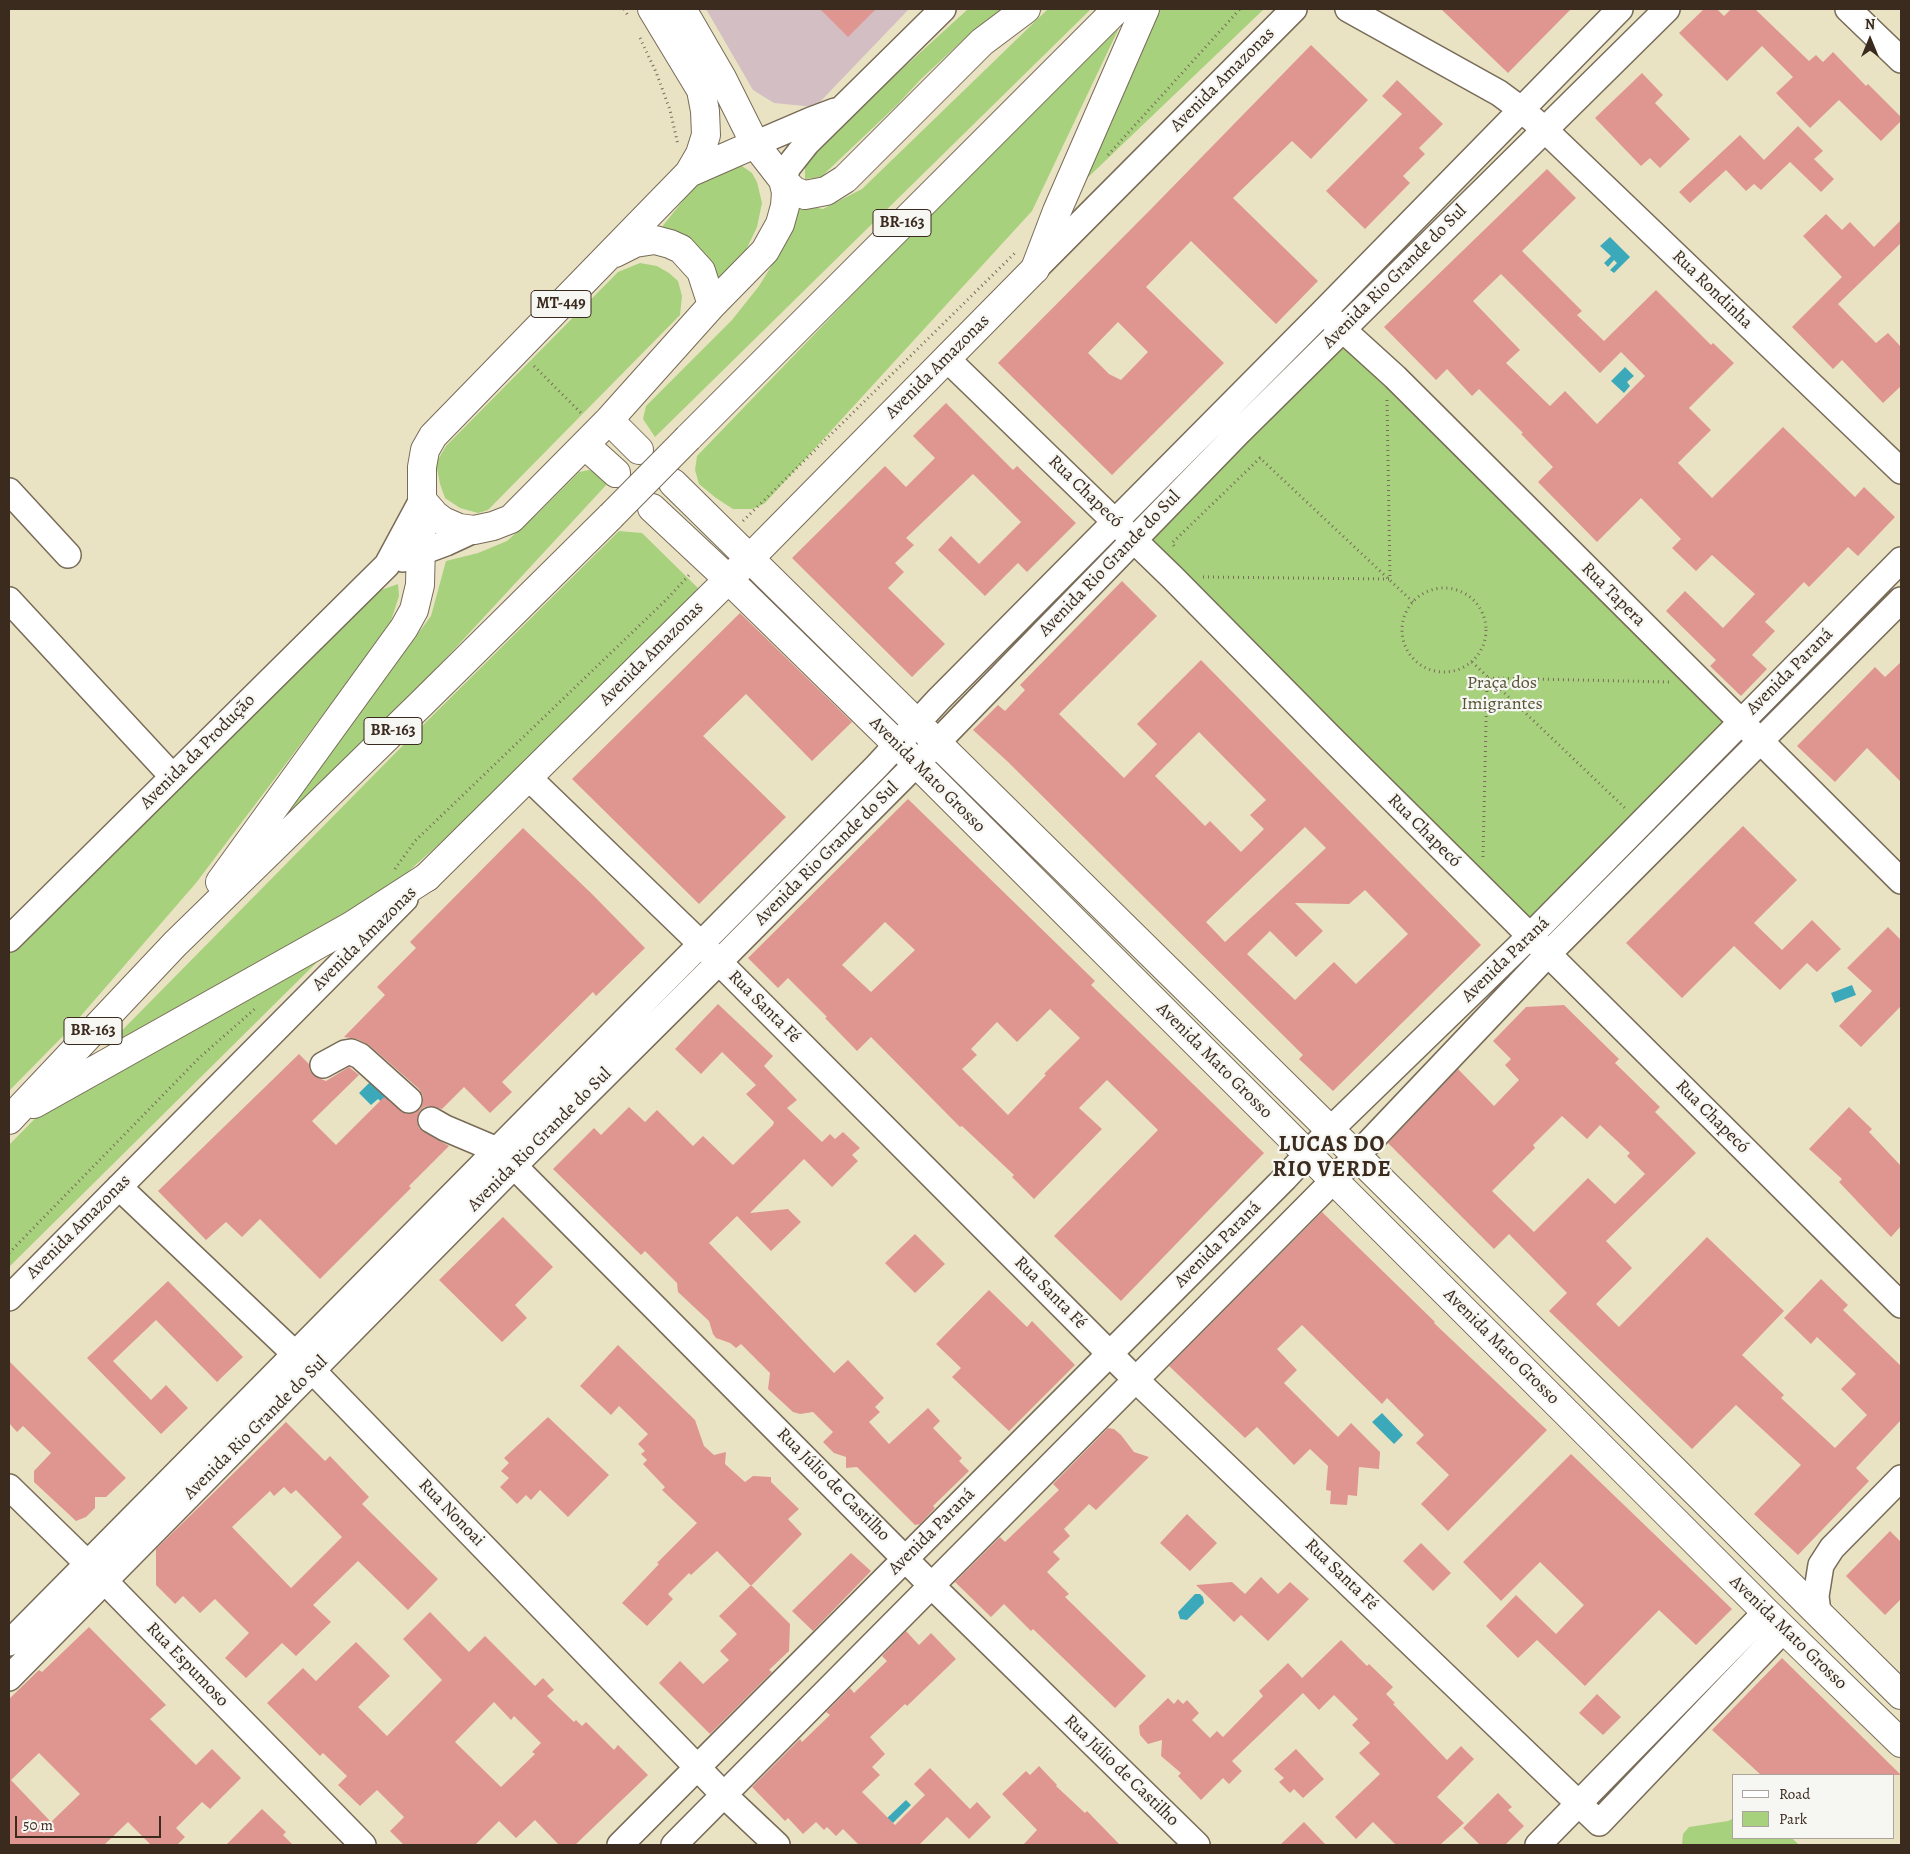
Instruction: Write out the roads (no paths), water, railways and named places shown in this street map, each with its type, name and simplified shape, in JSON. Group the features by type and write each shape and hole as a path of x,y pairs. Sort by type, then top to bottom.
{"main road":[{"path":"682,9 722,78 755,144 783,180 794,191 805,195 826,191 845,180 982,42 1026,9"},
{"name":"BR-163","path":"10,1119 174,944 416,709 1117,9"},
{"path":"1026,260 1057,211 1146,9"},
{"name":"MT-449","path":"422,500 422,467 426,450 433,436 689,173 700,154 706,135 705,111 700,90 640,21"},
{"path":"689,173 755,144"},
{"path":"422,500 435,515 459,528 474,530 511,519 609,420 712,305 765,251 780,224 785,206 786,192 783,180"},
{"path":"609,255 635,243 655,240 680,248 701,271 712,305"},
{"name":"Avenida Amazonas","path":"427,877 750,558 947,358 1026,260"},
{"path":"609,420 640,450"},
{"path":"585,444 616,473"},
{"name":"Avenida Mato Grosso","path":"673,484 1357,1156 1901,1695"},
{"path":"174,944 404,628 418,598 422,552 422,500"},
{"name":"Avenida Mato Grosso","path":"652,508 728,578 907,754 1775,1620 1901,1743"},
{"path":"10,1119 351,926 427,877"}],"street":[{"path":"783,180 788,167 800,152 943,9"},
{"name":"Avenida Amazonas","path":"1026,260 1294,9"},
{"name":"Rua Rondinha","path":"1348,9 1499,94 1522,110 1901,471"},
{"name":"Avenida Rio Grande do Sul","path":"505,1158 719,962 907,754 918,724 939,699 1620,9"},
{"name":"Avenida Rio Grande do Sul","path":"9,1678 105,1581 304,1362 505,1158 701,944 907,754 936,742 1342,329 1667,9"},
{"path":"1848,9 1901,60"},
{"path":"755,144 844,108"},
{"name":"Rua Tapera","path":"1323,312 1385,369 1901,882"},
{"name":"Rua Chapecó","path":"947,358 1173,578 1331,738 1901,1305"},
{"path":"9,491 68,555"},
{"name":"Avenida da Produção","path":"9,939 387,564 422,500"},
{"name":"Avenida da Produção","path":"387,564 422,552 474,530"},
{"name":"Avenida Paraná","path":"620,1845 1330,1130 1530,936 1642,824 1901,560"},
{"path":"9,600 173,777"},
{"name":"Avenida Paraná","path":"674,1845 1334,1180 1548,954 1901,600"},
{"name":"Rua Santa Fé","path":"528,777 701,944 1136,1380 1579,1803"},
{"name":"Avenida Amazonas","path":"9,1298 427,877"},
{"path":"323,1065 345,1053 351,1052 360,1056 409,1100"},
{"path":"432,1120 505,1158"},
{"name":"Rua Júlio de Castilho","path":"505,1158 932,1586 1197,1845"},
{"name":"Rua Nonoai","path":"118,1187 304,1362 724,1795 777,1845"},
{"name":"Avenida Rio Grande do Sul","path":"9,1643 88,1564 304,1362"},
{"path":"1818,1613 1816,1596 1821,1565 1832,1548 1901,1478"},
{"name":"Rua Espumoso","path":"9,1487 105,1581 363,1845"},
{"path":"1538,1845 1579,1803 1775,1620"}],"water":[{"path":"1610,237 1630,257 1614,273 1610,270 1617,263 1614,260 1608,267 1604,263 1611,256 1600,246"},
{"path":"1625,367 1634,376 1627,382 1630,386 1624,393 1611,381"},
{"path":"1852,985 1856,995 1835,1003 1831,993"},
{"path":"370,1082 390,1101 385,1105 378,1099 371,1105 359,1093"},
{"path":"1382,1413 1403,1435 1394,1444 1372,1422"},
{"path":"1195,1594 1200,1594 1203,1597 1204,1603 1187,1620 1180,1619 1178,1612"},
{"path":"906,1800 911,1805 893,1823 887,1818"}],"district":[{"name":"LUCAS DO RIO VERDE","path":"1332,1158"}],"park label":[{"name":"Praça dos Imigrantes","path":"1502,694"}]}
